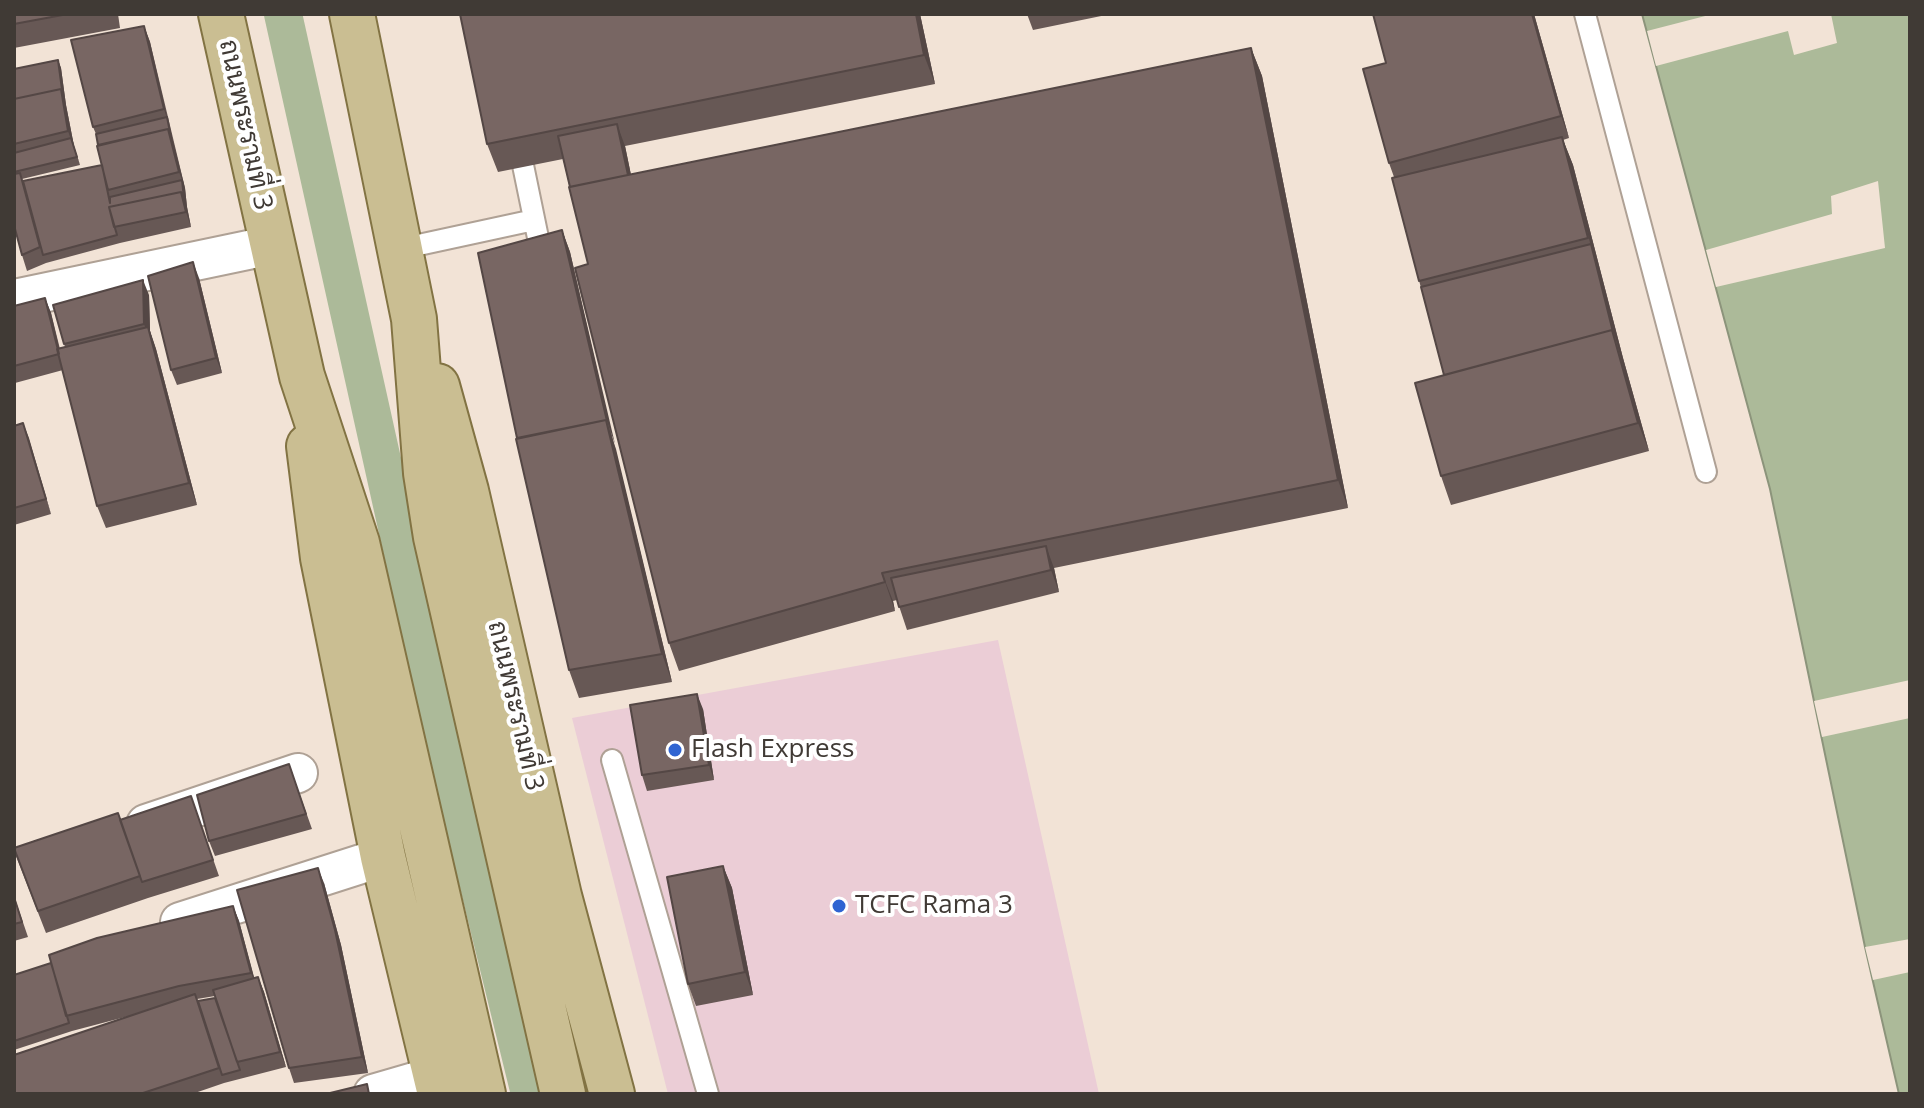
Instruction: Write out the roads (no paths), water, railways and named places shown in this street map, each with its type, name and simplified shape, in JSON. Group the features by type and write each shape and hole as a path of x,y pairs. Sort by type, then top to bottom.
{"main road":[{"name":"ถนนพระรามที่ 3","path":"221,14 302,376 323,558 383,857 438,1085"},
{"name":"ถนนพระรามที่ 3","path":"352,14 414,319 466,491 555,882 612,1094"},
{"name":"ถนนพระรามที่ 3","path":"414,319 426,473 436,537 562,1090"},
{"name":"ถนนพระรามที่ 3","path":"302,376 345,497 357,543 483,1094"}],"street":[{"path":"14,299 272,245"},
{"path":"119,833 298,773"},
{"path":"146,933 383,857"},
{"path":"373,1094 438,1085"}],"lane":[{"path":"1585,14 1706,472"},
{"path":"516,128 547,283"},
{"path":"400,249 534,220"},
{"path":"612,760 708,1094"}],"waterway":[{"path":"283,14 454,784 530,1094"}],"place":[{"name":"Flash Express","path":"675,750"},
{"name":"TCFC Rama 3","path":"839,906"}]}
